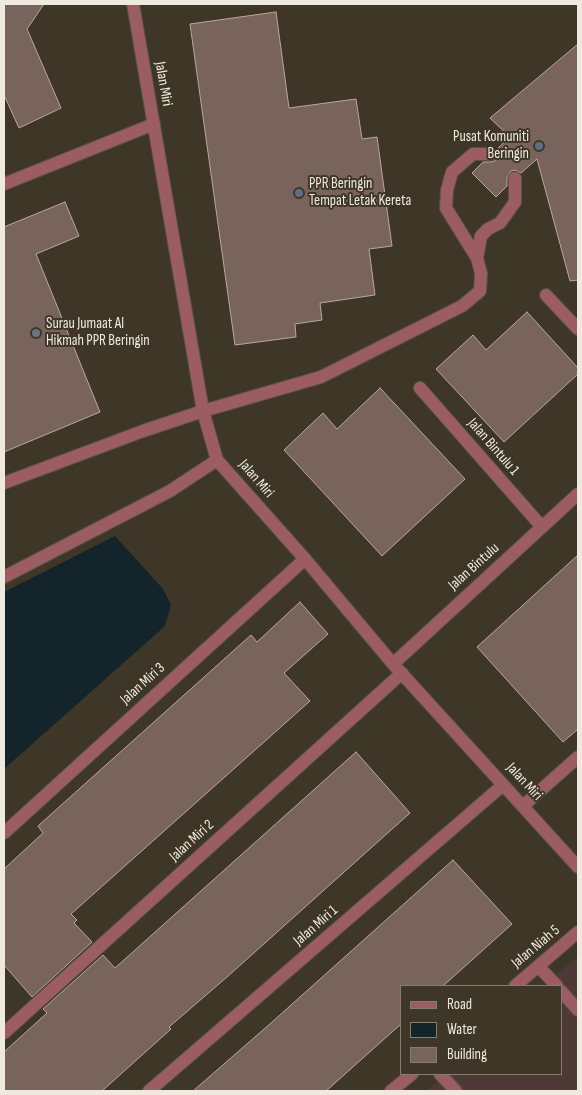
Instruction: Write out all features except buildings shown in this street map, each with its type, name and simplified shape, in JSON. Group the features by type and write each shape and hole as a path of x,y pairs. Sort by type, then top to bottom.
{"street":[{"name":"Jalan Miri","path":"133,4 203,411 217,460 305,559 397,668 578,867"},
{"path":"4,184 154,124"},
{"path":"4,483 143,431 203,411 321,377 462,306 480,291 481,273 477,258 446,208 447,190 452,172 472,154 491,154"},
{"path":"477,258 481,236 488,229 500,223 516,202 515,178"},
{"path":"546,295 578,329"},
{"name":"Jalan Bintulu 1","path":"420,388 542,527"},
{"path":"4,576 170,491 217,460"},
{"name":"Jalan Bintulu","path":"397,668 578,494"},
{"name":"Jalan Miri 3","path":"4,833 305,559"},
{"name":"Jalan Miri 2","path":"4,1033 397,668"},
{"path":"524,806 578,757"},
{"name":"Jalan Miri 1","path":"149,1091 503,784"},
{"name":"Jalan Niah 5","path":"516,985 578,932"},
{"path":"538,966 556,985"},
{"path":"562,992 578,1010"},
{"path":"392,1091 411,1075"},
{"path":"441,1075 456,1091"}],"shaded area":[{"path":"578,956 578,1091 426,1091 445,1075 562,1075 562,985 545,985"}],"water":[{"path":"115,536 163,589 171,605 165,626 4,769 4,592"}],"place":[{"name":"Pusat Komuniti Beringin","path":"539,146"},
{"name":"PPR Beringin Tempat Letak Kereta","path":"299,193"},
{"name":"Surau Jumaat Al Hikmah PPR Beringin","path":"36,333"}]}
